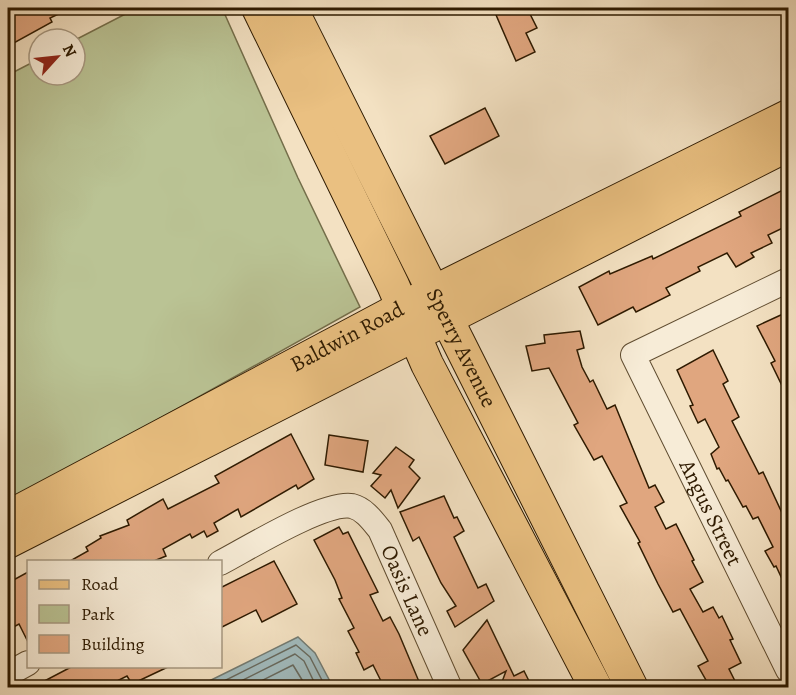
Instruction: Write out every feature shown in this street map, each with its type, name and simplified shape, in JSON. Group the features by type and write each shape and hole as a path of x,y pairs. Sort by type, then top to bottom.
{"main road":[{"name":"Sperry Avenue","path":"258,8 427,364 596,687"},
{"name":"Sperry Avenue","path":"291,8 442,304 632,687"},
{"name":"Baldwin Road","path":"442,304 789,116"},
{"name":"Baldwin Road","path":"8,517 408,320 789,145"},
{"name":"Baldwin Road","path":"8,542 408,320"}],"street":[{"name":"Angus Street","path":"789,280 633,355 789,670"},
{"name":"Oasis Lane","path":"222,562 301,518 351,506 366,513 380,530 450,687"},
{"path":"8,674 27,664"}],"green space":[{"path":"137,8 222,8 298,178 360,307 8,503 8,75 27,65 27,87 87,87 87,34"}],"water":[{"path":"298,637 315,653 333,687 197,687"}],"building":[{"path":"26,8 71,8 50,18 52,22 43,27 27,27 27,36 12,44 8,36 8,17"},
{"path":"493,8 527,8 537,28 526,33 535,52 516,61"},
{"path":"485,108 499,136 445,164 430,136"},
{"path":"789,187 789,225 768,235 772,243 751,253 754,257 736,267 727,253 698,267 700,271 666,288 670,295 636,312 633,307 598,325 579,287 609,271 610,274 652,256 653,259 741,216 739,212"},
{"path":"783,314 789,324 789,400 771,363 775,361 757,326"},
{"path":"580,331 584,348 577,350 582,367 590,382 593,380 607,409 615,405 649,488 655,485 664,502 655,507 666,529 676,524 694,560 692,561 703,582 690,589 703,612 713,607 719,618 722,616 733,639 730,640 741,663 729,669 738,687 710,687 698,666 708,661 680,609 673,612 658,584 638,543 640,542 620,506 627,503 602,456 594,460 574,425 578,423 549,368 532,371 526,346 545,343 544,335"},
{"path":"713,350 728,381 723,384 739,417 732,421 759,474 763,472 789,528 789,594 776,566 774,567 765,551 773,547 758,517 753,519 746,506 743,507 728,480 726,481 719,468 717,469 711,454 719,447 705,419 698,423 690,406 693,405 677,370"},
{"path":"291,434 314,479 298,489 296,485 241,517 238,509 214,523 218,531 207,537 204,531 192,538 190,534 163,549 166,556 156,560 72,560 88,551 86,547 101,538 100,536 129,525 127,520 163,499 168,509 219,483 215,476"},
{"path":"329,435 368,441 363,472 325,465"},
{"path":"396,447 414,460 409,467 420,478 398,508 391,490 385,498 371,486 381,475 373,473"},
{"path":"444,496 454,518 457,517 464,531 454,537 478,588 486,584 494,601 455,627 447,611 456,606 441,583 419,537 413,541 400,512"},
{"path":"339,527 343,534 348,532 378,592 370,595 383,621 390,617 420,684 412,687 384,687 373,665 364,670 356,653 359,652 348,631 354,628 339,599 342,598 335,580 314,540"},
{"path":"274,561 297,604 262,622 256,610 222,627 222,587"},
{"path":"27,573 27,640 19,624 8,630 8,583"},
{"path":"487,620 514,676 524,671 532,687 491,687 502,682 506,671 482,684 463,650"},
{"path":"69,668 166,668 132,684 127,676 105,687 33,687"}]}
